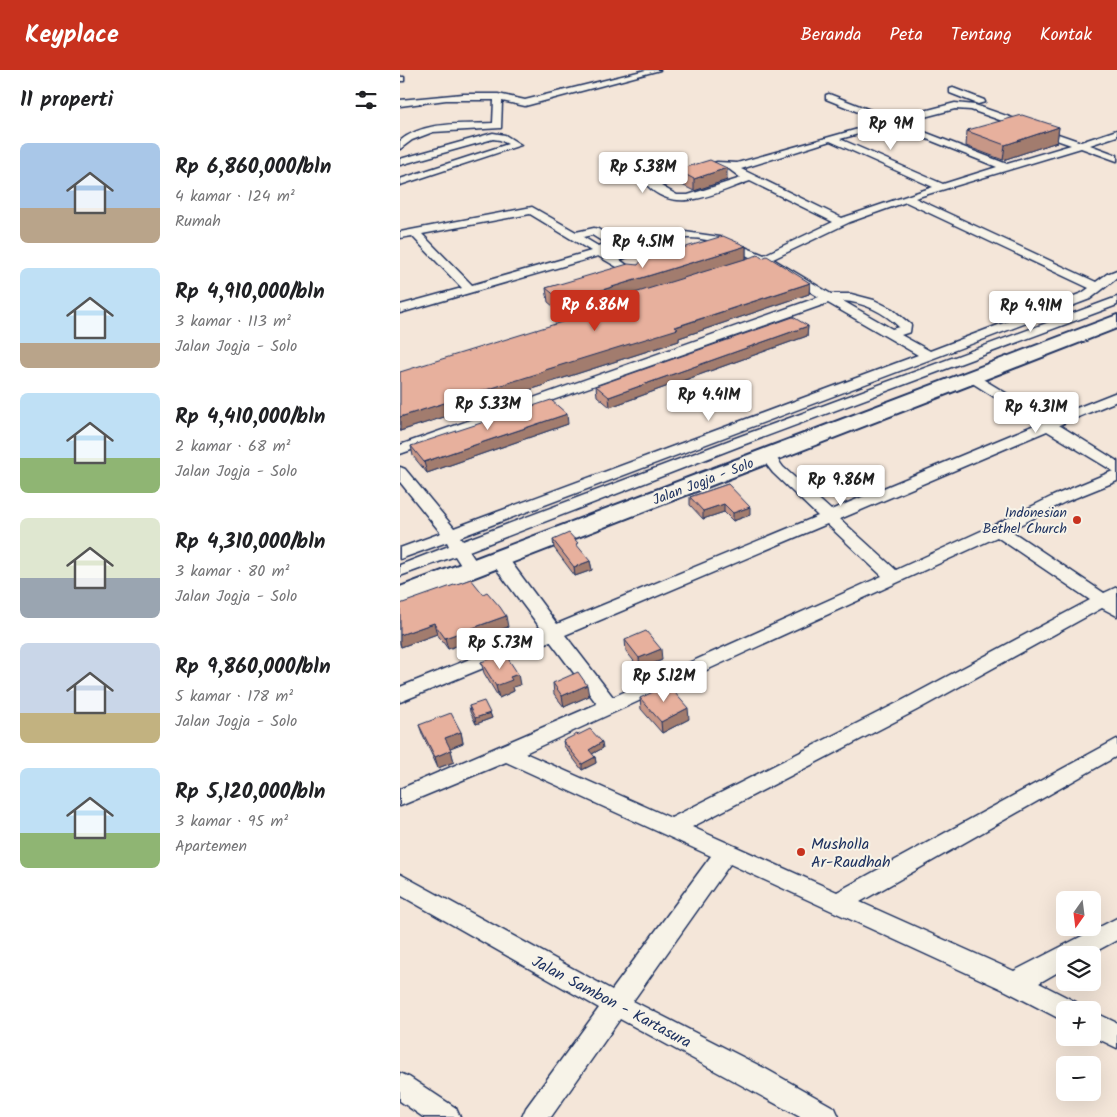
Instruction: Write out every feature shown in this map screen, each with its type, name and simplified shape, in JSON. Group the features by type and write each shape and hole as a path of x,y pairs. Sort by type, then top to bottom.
{"highway":[{"name":"Jalan Jogja - Solo","path":"400,597 466,558 519,531 1117,309"},
{"name":"Jalan Jogja - Solo","path":"400,580 466,558 499,558 1117,321"}],"street":[{"path":"400,103 466,97 498,97 525,103 656,70"},
{"path":"954,91 982,102 986,106 980,110"},
{"path":"400,146 424,130 498,126 498,97"},
{"path":"829,97 1006,168"},
{"path":"750,178 689,198 675,198 652,185 717,166 736,166 831,138 955,106 972,107 1117,158"},
{"path":"745,265 764,259 842,222 906,198 1117,133"},
{"path":"400,182 516,145 502,137 493,136 404,161"},
{"path":"831,138 942,186"},
{"path":"404,161 432,172"},
{"path":"736,166 735,170 750,178 842,222"},
{"path":"906,198 1097,287"},
{"path":"400,235 529,210 627,269"},
{"path":"574,236 594,231 613,243 602,253"},
{"path":"415,233 469,288"},
{"path":"400,309 469,288 602,253 695,234 713,237 764,259 929,356"},
{"path":"400,554 1086,296 1105,279 1117,274"},
{"path":"400,450 829,298"},
{"path":"519,531 735,443 1117,301"},
{"path":"971,376 1117,468"},
{"path":"400,695 553,633 1117,396"},
{"path":"768,456 778,470 894,578"},
{"path":"400,472 450,534 466,558 400,571"},
{"path":"400,798 506,753 894,578 998,530 1059,499 1117,474"},
{"path":"998,530 1112,601"},
{"path":"499,558 609,706"},
{"path":"672,827 1112,601"},
{"path":"837,903 1117,746"},
{"path":"506,753 1015,983 1056,1004"},
{"path":"535,1117 726,852"},
{"name":"Jalan Sambon - Kartasura","path":"400,884 615,1004 826,1117"},
{"path":"1084,946 1117,928"},
{"path":"1015,983 1056,961"},
{"path":"1101,1028 1117,1036"},
{"path":"400,1086 447,1117"}],"building":[{"path":"1022,115 1059,127 1005,145 967,131 970,130 968,130"},
{"path":"710,160 727,168 694,179 677,170"},
{"path":"723,236 746,246 563,302 546,288 628,264 638,265 642,260"},
{"path":"758,255 762,258 767,256 810,283 675,327 678,329 400,417 400,372 578,317 573,312"},
{"path":"793,317 808,326 609,397 596,386"},
{"path":"551,400 567,414 424,462 411,446"},
{"path":"728,484 750,507 733,513 724,504 703,511 690,497"},
{"path":"569,533 590,561 574,567 553,540"},
{"path":"471,579 483,594 487,592 506,616 445,638 434,623 400,635 400,604"},
{"path":"646,631 661,649 639,658 625,640"},
{"path":"496,657 499,661 507,657 518,674 510,677 512,680 496,686 481,662"},
{"path":"578,672 587,685 562,696 553,683"},
{"path":"668,685 688,708 661,722 640,698"},
{"path":"484,701 490,713 475,718 469,706"},
{"path":"451,713 461,732 445,738 451,750 435,757 419,725"},
{"path":"590,729 602,742 589,750 595,757 582,764 563,741"}],"place":[{"name":"Indonesian Bethel Church","path":"1077,520"},
{"name":"Musholla Ar-Raudhah","path":"801,852"}]}
